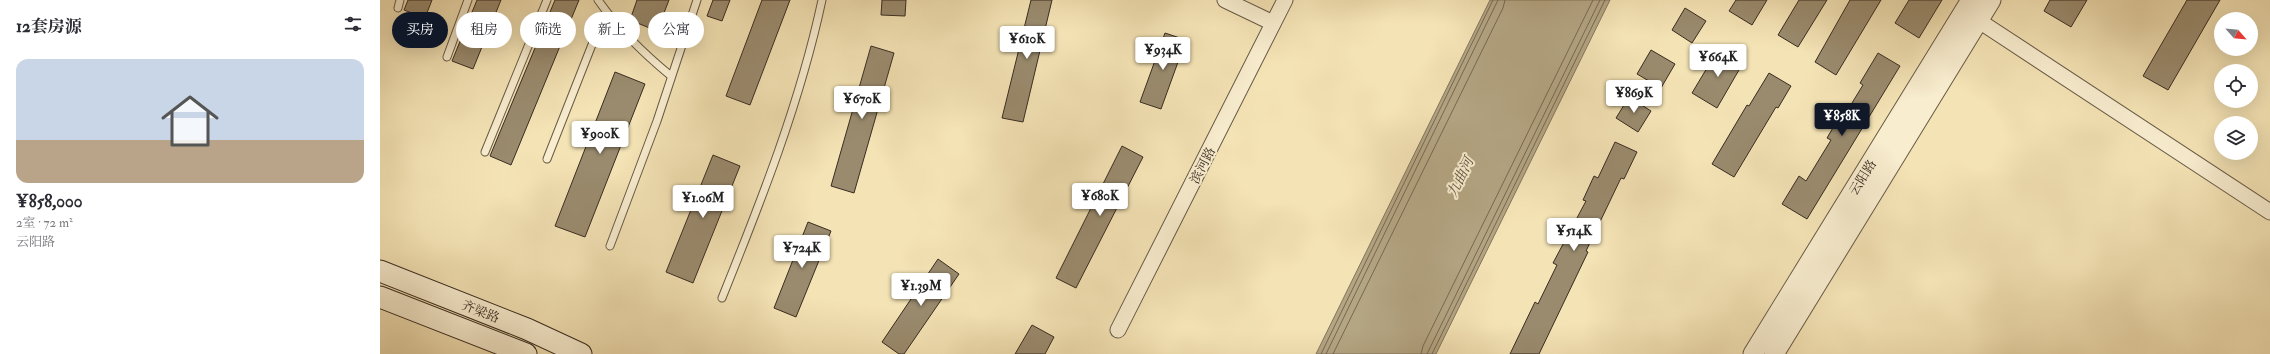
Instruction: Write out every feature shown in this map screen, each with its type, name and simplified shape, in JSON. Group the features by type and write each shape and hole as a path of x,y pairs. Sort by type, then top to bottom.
{"main road":[{"name":"齐梁路","path":"380,271 527,329 581,354"},
{"name":"齐梁路","path":"380,297 526,354"}],"street":[{"path":"1225,0 1273,23"},
{"name":"滨河路","path":"1118,330 1285,0"},
{"name":"云阳路","path":"1753,354 1971,10 1991,0"},
{"path":"1971,10 2270,212"},
{"name":"云阳路","path":"1774,354 1971,10"}],"lane":[{"path":"398,8 400,0"},
{"path":"446,57 468,0"},
{"path":"485,152 547,0"},
{"path":"598,0 606,12"},
{"path":"610,246 657,121 697,0"},
{"path":"722,298 764,192 789,119 822,0"},
{"path":"546,159 591,48"},
{"path":"637,48 671,76"}],"water":[{"name":"九曲河","path":"1490,0 1610,0 1436,354 1316,354"}],"building":[{"path":"408,0 432,0 427,12 409,12 404,10"},
{"path":"477,0 501,0 496,12 472,12"},
{"path":"555,0 579,0 574,12 550,12"},
{"path":"637,0 669,0 664,12 648,12 648,27 640,24 640,12 633,12"},
{"path":"713,0 730,0 722,21 707,16"},
{"path":"762,0 790,0 750,105 726,96"},
{"path":"882,0 906,0 905,16 881,15"},
{"path":"1031,0 1052,0 1023,122 1002,118"},
{"path":"1736,0 1767,0 1752,25 1729,11"},
{"path":"1799,0 1827,0 1798,47 1778,35"},
{"path":"1850,0 1881,0 1836,75 1815,62"},
{"path":"1909,0 1942,0 1919,38 1895,23"},
{"path":"2050,0 2087,0 2071,27 2044,11"},
{"path":"2187,0 2220,0 2168,90 2143,76"},
{"path":"1685,8 1706,21 1692,43 1672,30"},
{"path":"1165,33 1186,40 1161,109 1140,102"},
{"path":"871,46 894,53 854,193 831,186"},
{"path":"457,48 482,48 473,69 452,61"},
{"path":"535,48 559,48 511,165 490,156"},
{"path":"1719,48 1743,63 1717,108 1692,93"},
{"path":"1651,50 1675,64 1661,88 1637,74"},
{"path":"1878,53 1900,66 1807,219 1782,204 1799,176 1806,181 1831,140 1827,138 1841,114 1844,116 1863,85 1860,83"},
{"path":"615,72 645,84 585,237 555,226"},
{"path":"1769,73 1791,86 1778,108 1776,107 1734,177 1712,164 1747,105 1749,106"},
{"path":"1629,97 1651,111 1638,132 1616,118"},
{"path":"1615,142 1637,152 1624,179 1621,178 1586,251 1588,252 1539,354 1510,354 1535,302 1538,304 1557,265 1553,263 1586,201 1583,200 1594,176 1598,178"},
{"path":"1122,146 1143,157 1076,288 1056,278"},
{"path":"713,155 740,166 693,283 666,272"},
{"path":"808,222 831,231 796,317 774,308"},
{"path":"938,259 959,274 904,354 899,354 882,342"},
{"path":"1032,325 1054,337 1045,354 1015,354"}]}
